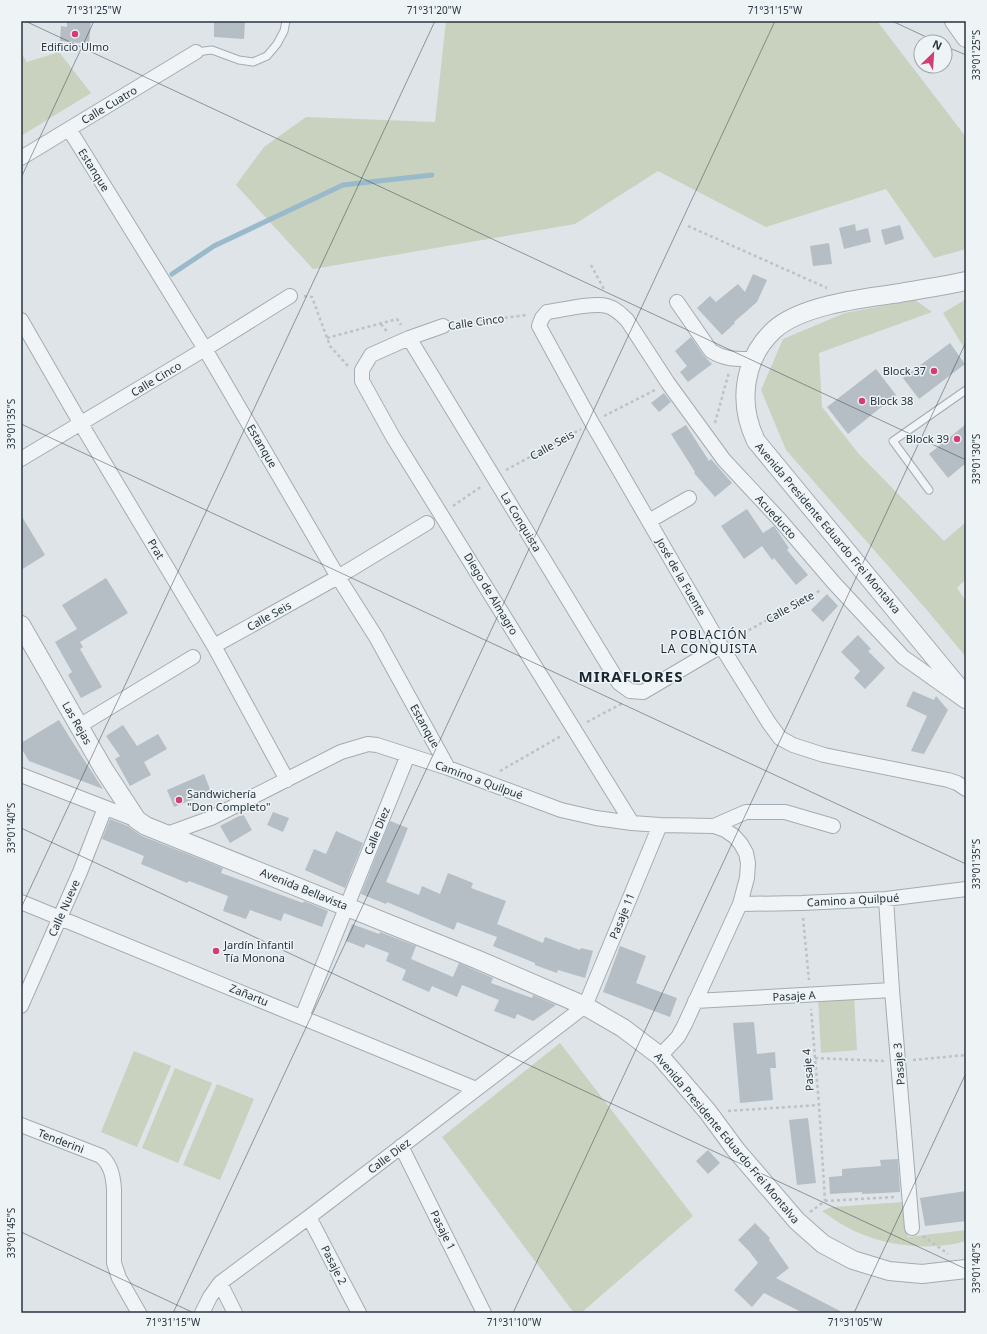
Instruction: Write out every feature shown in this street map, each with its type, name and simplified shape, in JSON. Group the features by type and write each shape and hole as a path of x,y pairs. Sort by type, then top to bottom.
{"street":[{"path":"954,21 966,38"},
{"name":"Calle Cuatro","path":"21,158 196,52"},
{"name":"Estanque","path":"69,129 205,349 338,577 376,637 448,768"},
{"name":"Avenida Presidente Eduardo Frei Montalva","path":"966,281 928,289 853,300 810,311 789,320 774,330 762,344 752,363 745,384 744,398 747,420 756,442 966,696"},
{"name":"Calle Cinco","path":"21,459 205,349 290,296"},
{"path":"677,302 711,350 719,356 731,360 752,363"},
{"path":"547,312 596,305 606,305 613,308"},
{"name":"Acueducto","path":"613,308 627,320 668,383 724,460 780,520 834,583 902,657 966,702"},
{"name":"José de la Fuente","path":"547,312 542,318 539,326 592,423 721,646 780,738 793,745 824,755 948,780 957,783 966,789"},
{"name":"Prat","path":"21,320 81,424 214,646 287,780"},
{"name":"Calle Cinco","path":"362,381 362,370 371,355 409,338 442,326"},
{"name":"La Conquista","path":"409,338 619,683 630,691 643,692 721,646"},
{"name":"Diego de Almagro","path":"362,381 393,437 632,823"},
{"path":"649,521 689,498"},
{"name":"Calle Seis","path":"214,646 338,577 427,523"},
{"name":"Las Rejas","path":"21,624 103,768 137,820"},
{"path":"79,726 193,657"},
{"name":"Camino a Quilpué","path":"167,834 211,818 341,752 368,744 377,745 448,768 561,810 596,818 632,823 714,826 725,830 734,836 746,853 748,863 747,878 740,904 678,1037 660,1056"},
{"name":"Calle Diez","path":"302,1017 408,755"},
{"name":"Avenida Bellavista","path":"21,775 137,820 146,826 476,959 585,1006"},
{"name":"Calle Nueve","path":"21,1006 80,872 105,808"},
{"path":"714,826 746,812 785,812 833,826"},
{"name":"Pasaje 11","path":"585,1006 660,825"},
{"name":"Camino a Quilpué","path":"740,904 886,900 966,890"},
{"name":"Pasaje 3","path":"886,900 912,1228"},
{"name":"Zañartu","path":"21,902 476,1089"},
{"name":"Pasaje A","path":"695,1001 810,996 892,990"},
{"name":"Avenida Presidente Eduardo Frei Montalva","path":"585,1006 623,1028 660,1056 708,1112 736,1150 797,1221 823,1244 853,1260 889,1271 922,1274 960,1264"},
{"name":"Calle Diez","path":"202,1313 210,1297 220,1283 309,1217 585,1006"},
{"name":"Tenderini","path":"21,1125 101,1156 108,1162 114,1179 114,1263 119,1278 139,1313"},
{"name":"Pasaje 1","path":"402,1146 484,1313"},
{"name":"Pasaje 2","path":"309,1217 359,1313"},
{"path":"220,1283 235,1313"}],"lane":[{"path":"196,52 212,50 239,60 252,62 267,56 277,44 284,31 286,21"},
{"path":"928,490 893,441 966,390"}],"path":[{"path":"688,226 853,300"},
{"path":"591,265 613,308"},
{"path":"290,296 312,297 330,346 362,381"},
{"name":"Calle Cinco","path":"442,326 547,312"},
{"path":"327,338 397,319 409,338"},
{"path":"710,441 728,372 752,363"},
{"name":"Calle Seis","path":"442,514 494,477 668,383"},
{"name":"Calle Siete","path":"721,646 834,583"},
{"name":"Pasaje 4","path":"802,903 819,1105 825,1201"},
{"path":"708,1112 819,1105"},
{"path":"797,1221 825,1201 909,1196"},
{"path":"912,1228 960,1264"}],"green space":[{"path":"446,21 877,21 913,68 913,74 918,74 966,137 966,249 934,258 886,189 766,227 658,171 575,224 313,269 236,185 264,147 306,117 435,122"},
{"path":"59,52 91,93 21,136 21,53 27,62"},
{"path":"966,299 966,351 943,313"},
{"path":"915,300 932,312 819,353 822,407 858,453 944,541 966,522 966,579 957,588 966,601 966,657 926,609 786,450 761,390 783,339 845,313"},
{"path":"854,995 857,1050 821,1053 818,997"},
{"path":"560,1043 693,1216 581,1313 574,1313 442,1137"},
{"path":"134,1051 171,1066 137,1147 101,1132"},
{"path":"175,1068 212,1083 178,1163 142,1148"},
{"path":"217,1084 254,1099 220,1180 183,1165"},
{"path":"904,1202 908,1237 966,1230 966,1241 936,1246 904,1245 888,1242 858,1233 822,1211 832,1207"}],"building":[{"name":"Edificio Ulmo","path":"67,21 91,21 89,44 60,41 61,26 67,27"},
{"path":"214,21 245,21 244,39 214,37"},
{"path":"855,224 856,231 868,228 871,242 844,249 839,228"},
{"path":"900,225 904,239 885,245 881,230"},
{"path":"829,243 832,264 813,266 810,246"},
{"path":"753,274 767,280 757,302 734,322 735,323 722,335 697,308 710,296 716,302 738,284 745,292"},
{"path":"691,337 704,356 712,364 688,382 680,372 687,366 675,351"},
{"name":"Block 37","path":"950,343 965,364 919,399 903,378"},
{"name":"Block 38","path":"876,369 896,395 848,434 827,407"},
{"path":"664,393 671,402 659,412 651,403"},
{"name":"Block 39","path":"966,424 966,463 948,478 929,454"},
{"path":"686,425 709,461 711,459 732,483 715,497 694,473 695,472 671,434"},
{"path":"747,509 763,533 774,526 789,548 787,550 808,575 796,585 774,558 772,560 762,546 744,559 721,526"},
{"path":"21,515 45,555 21,570"},
{"path":"106,578 128,613 80,642 83,647 80,649 102,687 81,698 68,675 72,672 55,642 77,629 62,605"},
{"path":"827,594 838,606 823,622 811,610"},
{"path":"858,635 871,649 868,651 885,668 865,689 854,678 860,671 841,652"},
{"path":"913,691 934,700 936,696 948,710 924,754 911,751 927,716 906,706"},
{"path":"59,720 103,789 29,761 21,748 21,743"},
{"path":"123,725 137,746 158,734 167,749 144,762 151,775 130,786 115,759 120,756 106,736"},
{"path":"204,774 211,792 174,807 167,790"},
{"path":"273,812 289,818 283,832 267,825"},
{"path":"243,814 252,830 230,843 220,826"},
{"path":"110,819 128,826 142,836 223,868 221,873 303,903 304,901 328,911 322,927 284,913 281,921 250,910 246,919 223,911 228,896 189,881 187,883 141,864 144,856 102,839"},
{"path":"390,821 408,828 386,882 419,895 422,886 440,894 448,873 473,883 471,888 506,901 497,924 543,943 545,937 580,950 581,948 593,951 585,978 558,970 557,973 535,965 535,963 493,946 497,937 457,922 454,930 387,902 386,904 361,894"},
{"path":"336,831 363,843 345,888 305,870 314,849 326,854"},
{"path":"352,924 379,934 380,932 416,946 411,959 453,977 459,963 493,978 491,983 532,998 533,995 556,1005 533,1021 517,1014 515,1019 494,1011 499,1000 462,985 457,997 432,986 429,992 402,980 406,970 386,961 389,953 366,944 364,948 346,941"},
{"path":"620,946 646,956 636,983 677,998 670,1017 603,992"},
{"path":"754,1022 757,1054 775,1052 776,1068 770,1068 773,1100 740,1103 733,1023"},
{"path":"808,1118 816,1183 797,1185 789,1120"},
{"path":"708,1150 720,1163 708,1174 696,1161"},
{"path":"898,1159 900,1192 830,1194 829,1177 842,1176 842,1169 881,1166 880,1160"},
{"path":"966,1191 966,1221 925,1226 920,1198"},
{"path":"755,1223 770,1238 769,1240 789,1268 776,1278 844,1313 803,1313 764,1293 752,1307 734,1290 758,1263 738,1240"}],"waterway":[{"path":"172,274 214,246 343,185 432,175"}],"place":[{"name":"Edificio Ulmo","path":"75,34"},
{"name":"Block 37","path":"934,371"},
{"name":"Block 38","path":"862,401"},
{"name":"Block 39","path":"957,439"},
{"name":"Sandwichería \"Don Completo\"","path":"179,800"},
{"name":"Jardín Infantil Tía Monona","path":"216,951"}],"district":[{"name":"POBLACIÓN LA CONQUISTA","path":"709,642"},
{"name":"MIRAFLORES","path":"631,677"}]}
